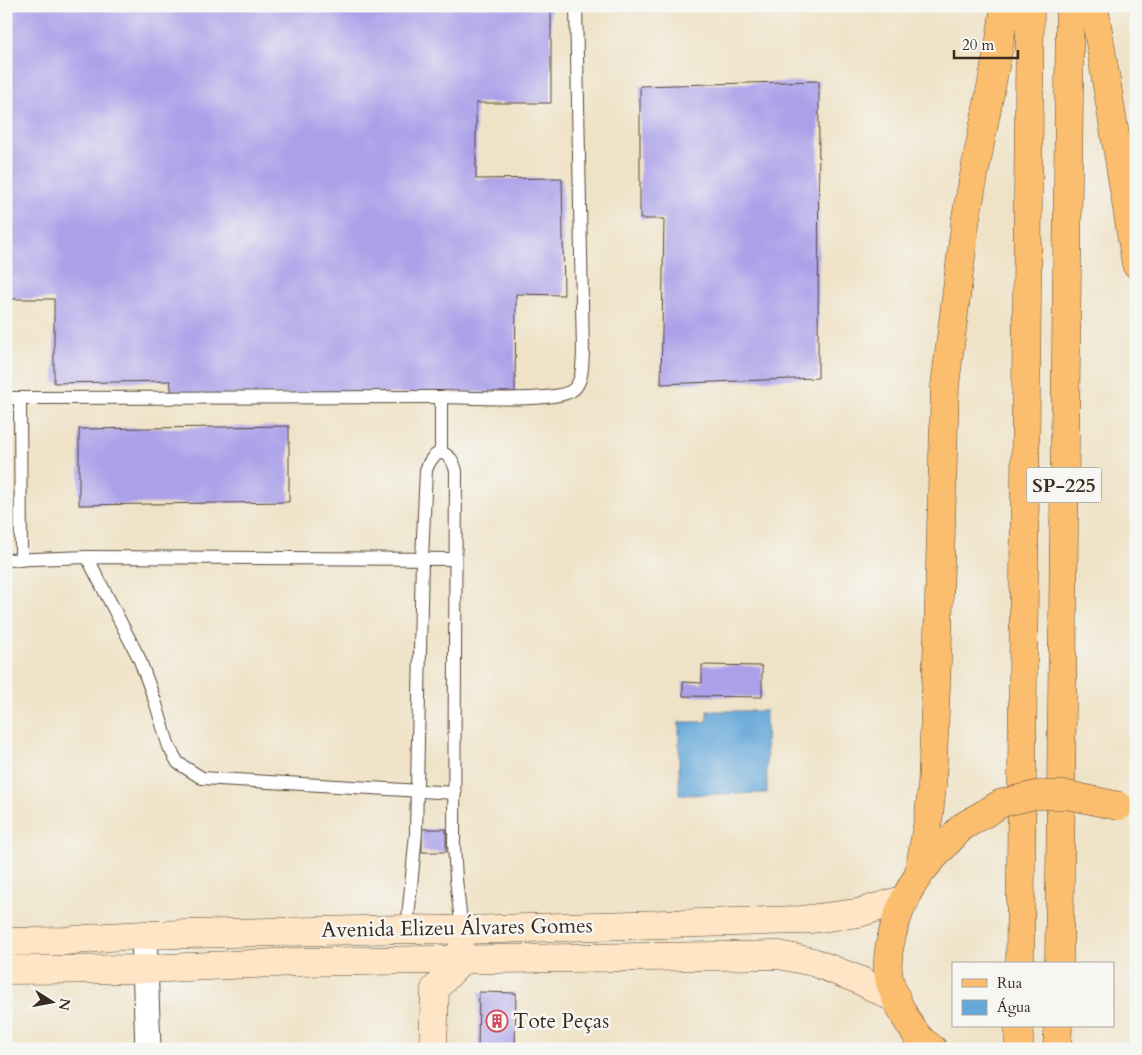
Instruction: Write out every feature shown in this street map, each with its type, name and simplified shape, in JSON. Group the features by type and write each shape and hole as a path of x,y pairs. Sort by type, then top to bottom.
{"main road":[{"path":"923,1044 896,999 889,976 890,951 893,928 912,888 929,815 932,786 938,635 945,386 966,217 1005,6"},
{"name":"SP-225","path":"1020,962 1030,6"},
{"name":"SP-225","path":"1058,962 1070,6"},
{"path":"1094,6 1136,264"},
{"path":"912,888 962,827 1002,803 1036,795 1067,795 1127,809"},
{"name":"Avenida Elizeu Álvares Gomes","path":"6,942 65,941 144,935 407,929 462,930 802,920 858,913 912,888"},
{"path":"407,929 409,961 434,988 434,1049"},
{"path":"434,988 461,961 462,930"},
{"name":"Avenida Elizeu Álvares Gomes","path":"6,970 146,969 296,962 779,955 813,962 858,980 896,999"},
{"path":"1019,1028 1019,1049"},
{"path":"1058,1028 1058,1049"}],"street":[{"path":"144,935 148,1049"}],"lane":[{"path":"6,398 441,397 523,399 559,395 573,391 580,381 583,353 576,6"},
{"path":"441,397 441,452"},
{"path":"20,398 21,560"},
{"path":"441,452 454,461 456,471 456,879 462,930"},
{"path":"407,929 416,833 422,560 426,470 434,455 441,452"},
{"path":"6,560 87,557 455,559"},
{"path":"87,557 139,658 169,747 178,763 202,778 455,793"}],"water":[{"path":"707,711 766,711 767,793 679,795 679,722 707,722"}],"building":[{"path":"6,6 551,6 551,103 476,103 476,179 562,178 564,295 516,294 515,392 172,396 170,381 54,383 54,299 6,299"},
{"path":"819,81 818,378 661,384 664,219 640,219 640,86"},
{"path":"289,426 289,502 79,505 79,429"},
{"path":"702,665 762,666 762,697 683,696 683,682 702,683"},
{"path":"422,829 446,829 446,852 422,852"},
{"name":"Tote Peças","path":"479,992 516,993 515,1049 478,1049"}],"place":[{"name":"Tote Peças","path":"497,1021"}]}
